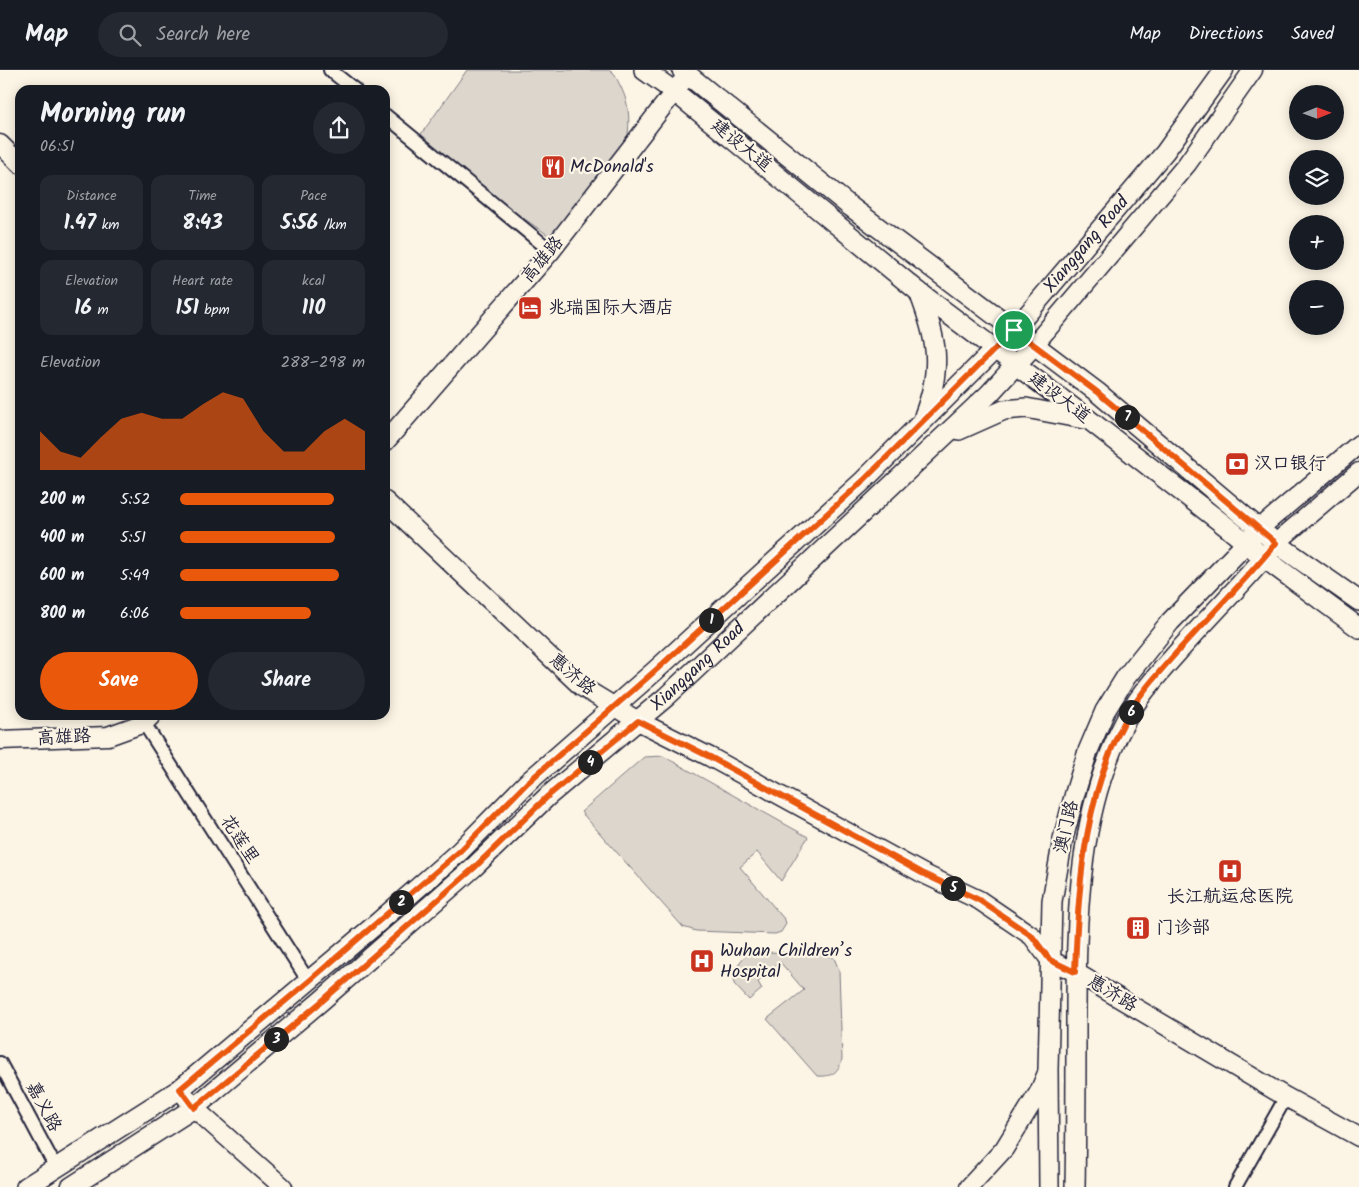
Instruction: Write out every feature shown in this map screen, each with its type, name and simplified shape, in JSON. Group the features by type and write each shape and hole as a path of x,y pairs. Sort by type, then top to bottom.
{"main road":[{"name":"建设大道","path":"644,70 674,92 919,292 1088,419 1264,558 1359,628"},
{"name":"建设大道","path":"687,71 851,207 1097,392 1276,543 1359,601"},
{"path":"919,292 932,331 936,355 936,375 932,395 923,419"},
{"name":"Xianggang Road","path":"26,1187 180,1089 460,851 527,783 614,707 864,480 1014,330"},
{"name":"Xianggang Road","path":"71,1187 194,1108 321,1002 474,868 548,796 666,697 989,394 1034,345"},
{"path":"940,439 980,419 1004,410 1026,408 1088,419"},
{"name":"澳门路","path":"1049,1187 1048,1070 1052,901 1063,840 1088,751 1105,711 1126,677 1170,622 1260,528"},
{"name":"澳门路","path":"1075,1187 1076,926 1081,877 1101,780 1115,742 1134,705 1156,676 1276,543"}],"street":[{"path":"330,70 348,85"},
{"name":"Xianggang Road","path":"1014,330 1165,152 1224,70"},
{"name":"Xianggang Road","path":"1034,345 1187,164 1253,70"},
{"name":"高雄路","path":"390,436 551,252 674,92 687,71"},
{"path":"390,119 551,252"},
{"path":"0,144 15,159"},
{"path":"1260,528 1359,444"},
{"path":"1276,543 1359,472"},
{"name":"惠济路","path":"390,506 582,687 638,721 710,757 922,873 979,900 1032,936 1050,960 1075,972 1286,1097 1359,1137"},
{"name":"高雄路","path":"0,740 108,736 142,720"},
{"name":"花莲里","path":"147,720 308,982"},
{"name":"嘉义路","path":"0,1062 56,1168"},
{"path":"970,1187 1004,1149 1039,1092 1048,1070"},
{"path":"180,1089 194,1108 283,1187"},
{"path":"1235,1187 1286,1097"}],"shaded area":[{"path":"467,70 610,70 613,72 624,95 628,109 628,135 551,237 414,144"},
{"path":"663,756 808,837 781,881 757,852 740,867 785,920 786,924 781,932 775,934 696,931 683,927 581,812 644,757"},
{"path":"752,952 823,953 834,958 839,970 842,1059 839,1068 834,1073 827,1076 817,1076 767,1019 804,990 780,962 758,982 762,989 749,1000 734,984 734,975 738,965 744,957"}],"place":[{"name":"McDonald's","path":"553,167"},
{"name":"兆瑞国际大酒店","path":"530,308"},
{"name":"汉口银行","path":"1237,464"},
{"name":"长江航运总医院","path":"1230,871"},
{"name":"门诊部","path":"1138,928"},
{"name":"Wuhan Children’s Hospital","path":"702,961"}],"route":[{"path":"1014,330 1097,392 1276,543 1156,676 1134,705 1115,742 1101,780 1081,877 1076,926 1075,972 1050,960 1032,936 979,900 922,873 710,757 638,721 548,796 474,868 321,1002 194,1108 180,1089 460,851 527,783 656,670 864,480 1014,330"}]}
